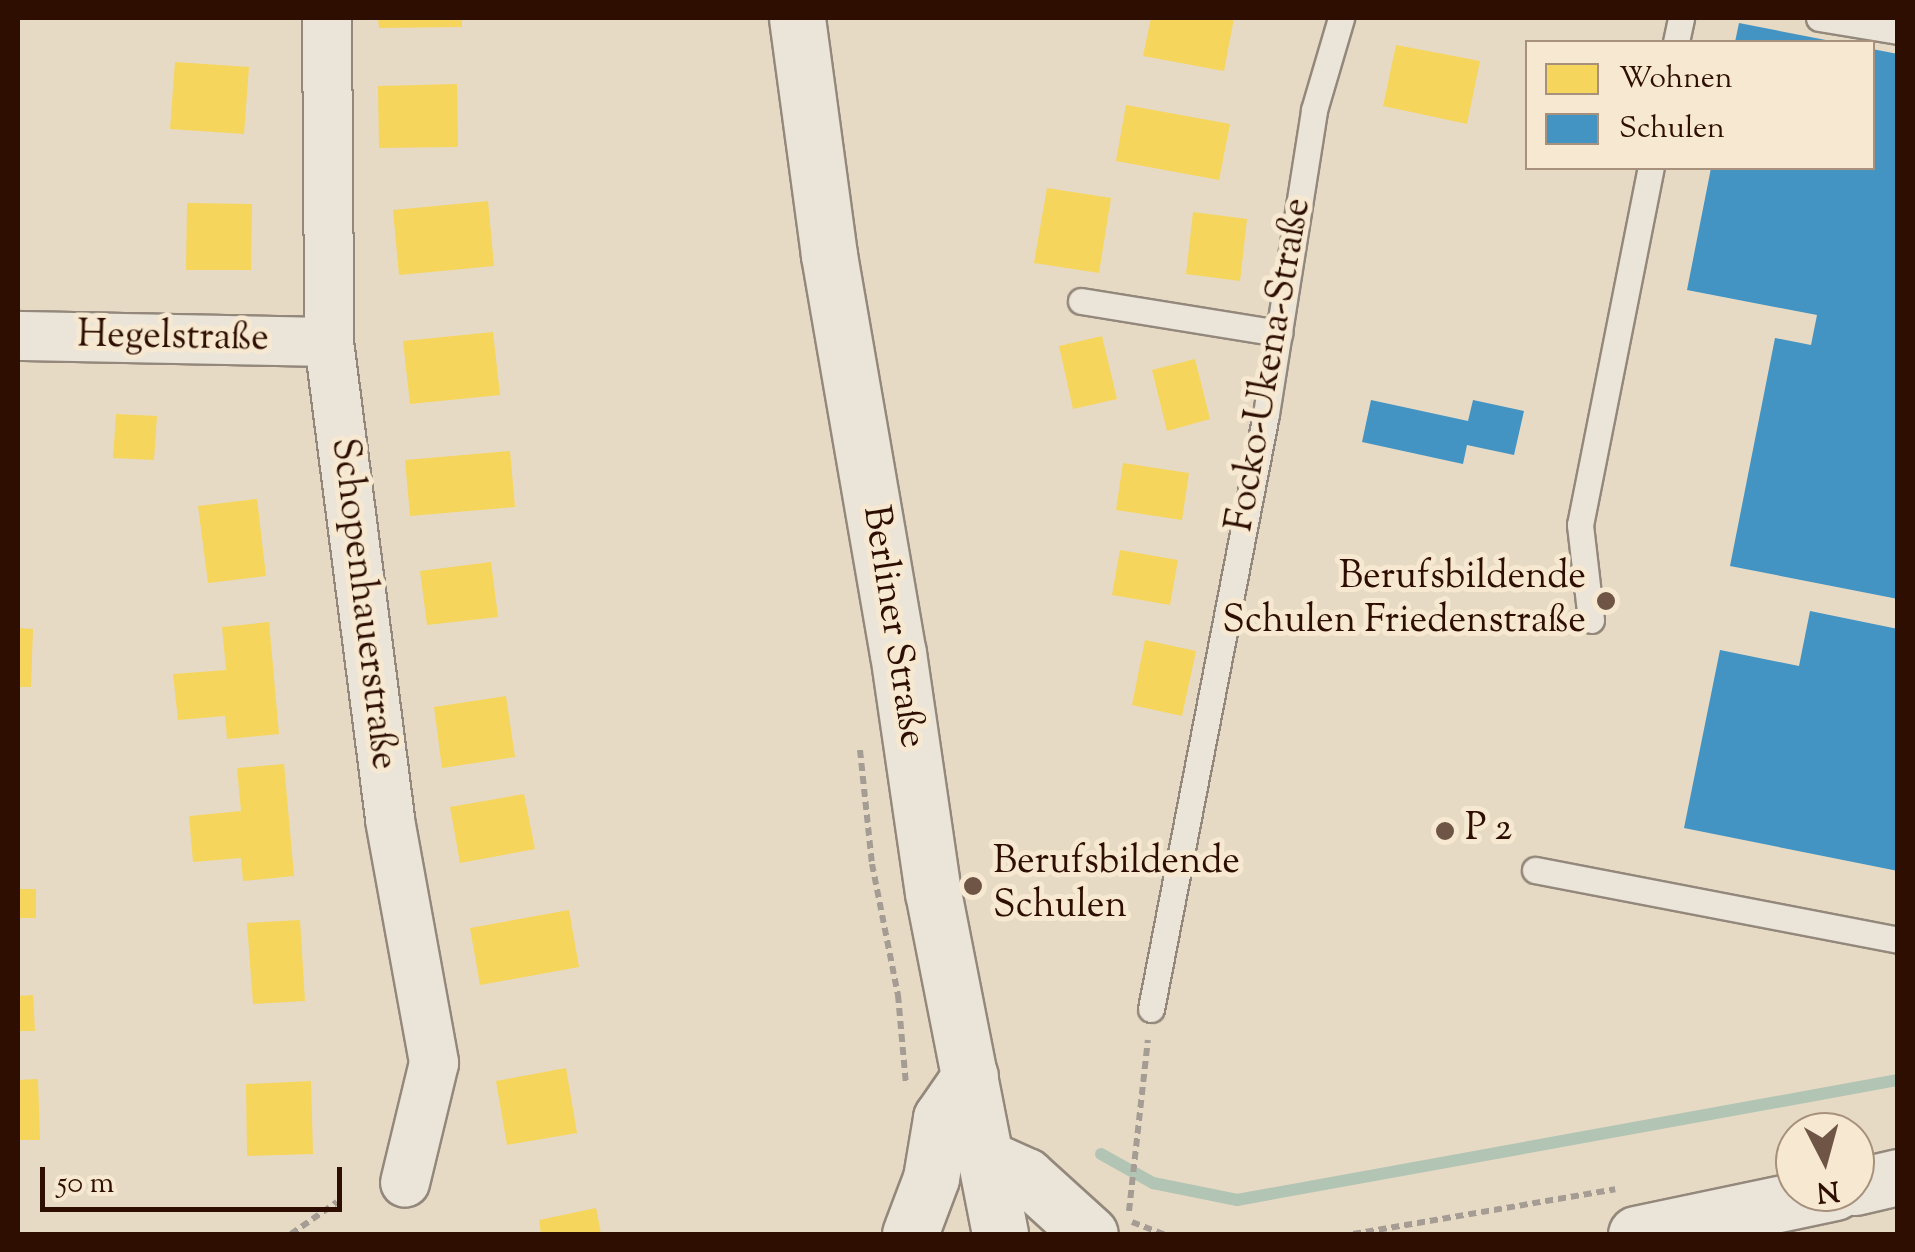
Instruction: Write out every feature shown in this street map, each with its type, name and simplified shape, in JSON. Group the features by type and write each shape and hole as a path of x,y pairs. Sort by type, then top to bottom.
{"main road":[{"name":"Berliner Straße","path":"797,18 829,255 898,653 934,892 1000,1234"},
{"path":"910,1234 931,1178 941,1118 970,1076"},
{"path":"986,1158 1026,1176 1109,1228"},
{"path":"1631,1211 1775,1198"}],"street":[{"name":"Schopenhauerstraße","path":"327,18 329,342 390,820 434,1063 405,1183"},
{"name":"Hegelstraße","path":"18,336 329,342"}],"lane":[{"name":"Focko-Ukena-Straße","path":"1151,1009 1279,333 1314,110 1341,18"},
{"path":"1819,18 1898,32"},
{"path":"1591,620 1580,525 1651,170"},
{"path":"1081,301 1279,333"},
{"path":"1535,870 1898,940"}],"path":[{"path":"860,732 872,864 898,996 907,1092"},
{"path":"1109,1228 1151,1009"},
{"path":"291,1234 337,1202"},
{"path":"1353,1234 1631,1211"}],"building: Wohnen":[{"path":"378,18 462,18 462,27 379,28"},
{"path":"1151,18 1234,18 1224,71 1143,56"},
{"path":"1396,45 1480,61 1467,124 1383,106"},
{"path":"175,62 249,67 244,134 170,129"},
{"path":"457,84 458,147 379,148 378,86"},
{"path":"1126,105 1230,124 1219,180 1116,161"},
{"path":"1047,188 1111,198 1099,273 1034,263"},
{"path":"488,201 494,266 399,275 393,210"},
{"path":"187,203 252,204 251,270 186,270"},
{"path":"1193,212 1247,219 1240,281 1186,274"},
{"path":"493,332 500,395 410,404 403,341"},
{"path":"1102,336 1117,399 1073,409 1059,346"},
{"path":"1195,359 1210,419 1167,431 1152,370"},
{"path":"116,414 157,416 154,460 113,458"},
{"path":"510,451 515,507 410,516 405,460"},
{"path":"1123,463 1189,473 1182,520 1116,510"},
{"path":"257,499 266,576 208,583 198,506"},
{"path":"1120,550 1178,560 1170,605 1112,595"},
{"path":"491,562 498,617 427,625 420,571"},
{"path":"269,622 279,734 227,739 225,716 178,720 173,674 226,670 222,627"},
{"path":"18,628 33,629 31,687 18,687"},
{"path":"1145,640 1196,651 1182,716 1132,705"},
{"path":"506,696 515,757 442,768 434,707"},
{"path":"284,764 294,876 243,881 241,858 193,862 189,816 241,811 237,768"},
{"path":"524,794 535,849 460,863 450,807"},
{"path":"18,889 36,889 36,918 18,918"},
{"path":"569,910 579,967 480,985 470,928"},
{"path":"300,920 305,1001 253,1004 247,923"},
{"path":"33,995 35,1031 18,1031 18,996"},
{"path":"566,1068 577,1133 507,1145 496,1081"},
{"path":"38,1079 40,1140 18,1140 18,1080"},
{"path":"311,1081 313,1154 247,1156 246,1084"},
{"path":"596,1208 601,1234 541,1234 539,1220"}],"building: Schulen":[{"path":"1739,23 1826,40 1735,40"},
{"path":"1875,50 1898,54 1898,599 1730,566 1775,338 1811,345 1817,315 1687,290 1711,170 1875,170"},
{"path":"1371,400 1468,421 1473,400 1524,411 1514,455 1467,445 1463,464 1362,442"},
{"path":"1810,611 1898,629 1898,871 1684,828 1720,650 1799,666"}],"waterway":[{"path":"1101,1154 1153,1183 1237,1200 1898,1080"}],"place":[{"name":"Berufsbildende Schulen Friedenstraße","path":"1606,601"},
{"name":"P 2","path":"1445,831"},
{"name":"Berufsbildende Schulen","path":"973,886"}]}
